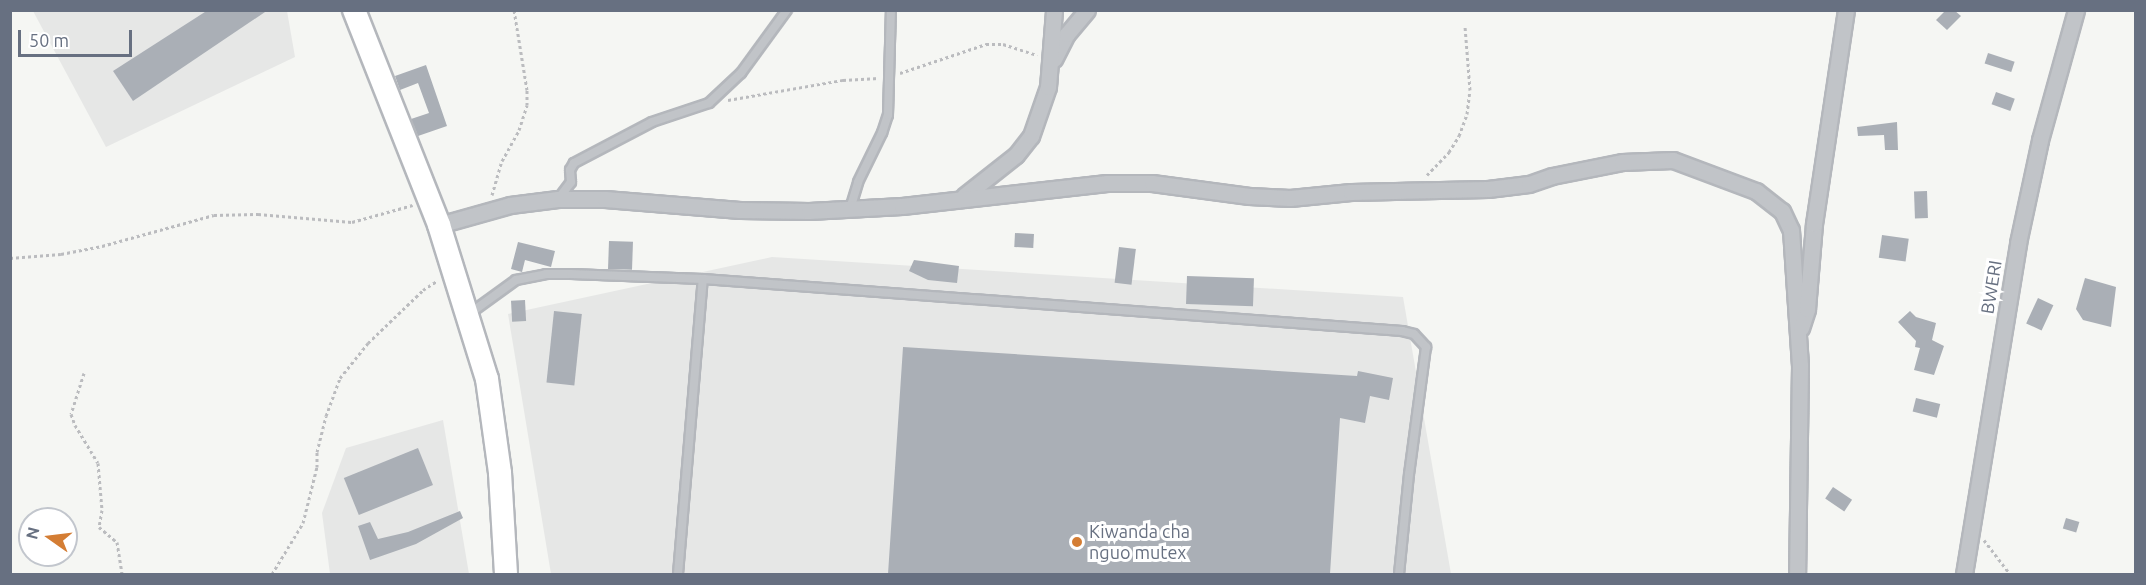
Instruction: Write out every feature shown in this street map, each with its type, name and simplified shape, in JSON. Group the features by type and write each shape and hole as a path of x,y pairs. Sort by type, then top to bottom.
{"street":[{"path":"354,10 439,225 487,379 500,472 506,574"},
{"path":"961,197 1016,155 1031,136 1043,105 1052,62 1054,10"},
{"path":"1052,62 1067,33 1087,10"},
{"path":"1798,337 1807,309 1814,224 1846,10"},
{"name":"BWERI","path":"1964,574 2018,243 2040,140 2076,10"},
{"path":"439,225 510,205 558,200 605,199 740,210 850,209 1107,183 1161,184 1249,196 1290,198 1406,189 1512,187 1552,176 1646,159 1673,160 1730,180 1771,200 1782,211 1791,230 1798,337 1797,574"}],"lane":[{"path":"558,200 571,182 570,170 574,163 652,122 710,103 741,73 787,10"},
{"path":"850,209 858,182 882,133 888,115 891,10"},
{"path":"468,315 516,280 532,276 571,274 704,279 1383,328 1414,334 1426,348 1426,358 1408,474 1400,574"},
{"path":"678,574 704,279"}],"path":[{"path":"487,212 502,161 519,130 527,105 527,90 514,10"},
{"path":"1406,189 1434,170 1459,136 1467,114 1470,90 1465,26"},
{"path":"710,103 843,80 890,76 986,44 1003,44 1023,49 1052,62"},
{"path":"10,258 61,254 102,246 214,215 258,214 352,222 429,200"},
{"path":"272,574 303,523 317,467 317,452 326,416 340,378 368,343 423,290 455,271"},
{"path":"84,373 71,414 75,425 98,463 102,510 99,527 117,542 122,574"},
{"path":"1972,525 2010,574"}],"shaded area":[{"path":"33,11 287,11 295,57 106,147"},
{"path":"772,257 1403,297 1451,574 551,574 508,314"},
{"path":"443,420 469,574 330,574 322,513 346,448"}],"building":[{"path":"208,10 268,10 133,101 113,71"},
{"path":"1946,10 1954,10 1961,16 1947,30 1936,20"},
{"path":"1988,53 2015,62 2011,72 1985,63"},
{"path":"426,65 447,126 418,136 411,119 429,113 418,83 400,90 395,76"},
{"path":"1996,92 2015,99 2010,111 1992,104"},
{"path":"1897,122 1898,150 1885,150 1884,135 1858,136 1857,127"},
{"path":"1914,191 1927,191 1928,218 1915,218"},
{"path":"1015,233 1034,234 1033,248 1014,247"},
{"path":"1882,235 1909,239 1906,262 1879,258"},
{"path":"609,241 633,242 632,270 608,269"},
{"path":"518,242 555,251 551,267 525,260 522,272 511,269"},
{"path":"1119,247 1136,249 1131,285 1115,283"},
{"path":"914,260 959,266 957,283 928,280 909,271"},
{"path":"1187,276 1254,278 1253,306 1186,304"},
{"path":"2085,278 2116,287 2111,327 2083,320 2076,309"},
{"path":"2038,298 2053,305 2042,331 2026,323"},
{"path":"525,300 526,321 512,322 511,301"},
{"path":"554,311 582,314 574,386 546,383"},
{"path":"1910,311 1916,317 1936,323 1932,340 1944,346 1934,375 1914,370 1920,348 1915,347 1916,341 1898,322"},
{"path":"903,347 1357,376 1358,371 1393,378 1389,400 1370,396 1365,423 1340,418 1330,574 888,574"},
{"path":"1916,398 1940,404 1937,418 1913,412"},
{"path":"418,448 433,485 359,515 344,478"},
{"path":"1833,487 1852,500 1844,511 1825,499"},
{"path":"460,511 463,518 416,544 370,560 358,526 370,522 378,539 408,532"},
{"path":"2066,518 2079,522 2076,533 2063,529"}],"place":[{"name":"Kiwanda cha nguo mutex","path":"1077,542"}]}
